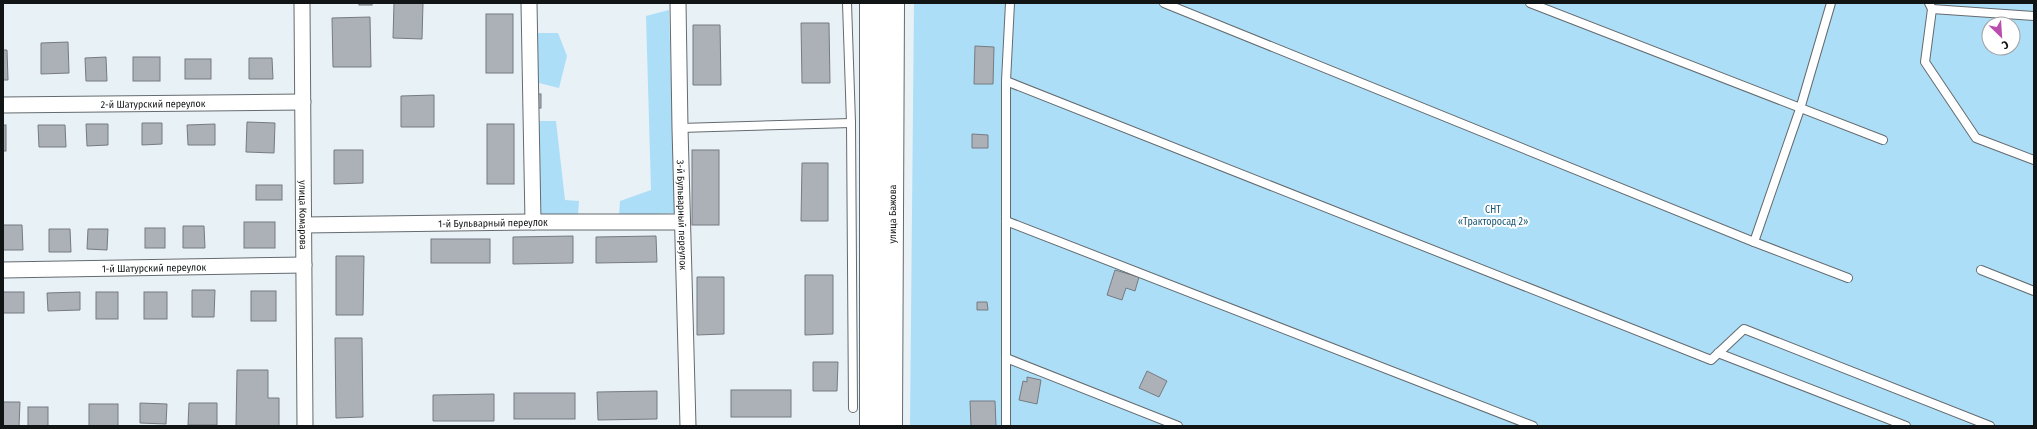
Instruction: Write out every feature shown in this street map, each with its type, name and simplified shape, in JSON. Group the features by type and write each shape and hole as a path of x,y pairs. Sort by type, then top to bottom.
{"main road":[{"name":"улица Бажова","path":"871,3 871,426"},
{"name":"улица Бажова","path":"891,426 893,3"}],"street":[{"name":"улица Комарова","path":"302,3 305,426"},
{"path":"529,3 533,222"},
{"name":"3-й Бульварный переулок","path":"678,3 688,426"},
{"name":"2-й Шатурский переулок","path":"3,106 303,102"},
{"name":"1-й Бульварный переулок","path":"304,225 682,222"},
{"name":"1-й Шатурский переулок","path":"3,270 304,265"}],"lane":[{"path":"847,3 851,123 852,408"},
{"path":"1006,426 1006,82 1010,3"},
{"path":"1164,3 1754,242 1848,278"},
{"path":"1530,3 1883,140"},
{"path":"1754,242 1800,109 1831,3"},
{"path":"2034,16 1931,6 1925,62 1976,138 2034,160"},
{"path":"1006,82 1711,360 1744,329 1990,426"},
{"path":"680,128 851,123"},
{"path":"1006,221 1533,426"},
{"path":"1981,270 2034,291"},
{"path":"1718,353 1906,426"},
{"path":"1006,358 1178,426"}],"green space":[{"name":"СНТ «Тракторосад 2»","path":"914,3 2034,3 2034,426 910,426"},
{"path":"669,10 675,213 619,216 620,201 651,190 646,16"},
{"path":"538,33 558,33 567,56 559,88 535,82"},
{"path":"536,121 556,121 565,200 579,201 578,214 539,214"}],"building":[{"path":"359,3 372,3 372,5 359,5"},
{"path":"394,3 423,3 422,39 393,38"},
{"path":"486,14 513,14 513,73 486,73"},
{"path":"370,17 371,67 333,67 332,18"},
{"path":"801,23 829,23 830,83 802,83"},
{"path":"693,25 720,25 721,85 693,85"},
{"path":"68,42 69,73 41,74 41,43"},
{"path":"975,46 994,47 993,84 974,84"},
{"path":"3,50 7,50 8,80 3,80"},
{"path":"106,57 107,81 86,81 85,58"},
{"path":"133,57 160,57 160,81 133,81"},
{"path":"249,58 272,58 273,79 249,79"},
{"path":"185,59 211,59 211,79 185,79"},
{"path":"536,94 541,94 541,108 536,108"},
{"path":"434,95 434,127 401,127 401,96"},
{"path":"247,122 275,123 274,153 246,152"},
{"path":"142,123 162,123 162,144 142,145"},
{"path":"86,124 108,124 108,145 87,146"},
{"path":"215,124 215,145 188,145 187,125"},
{"path":"487,124 514,124 514,184 487,184"},
{"path":"3,125 6,125 6,151 3,151"},
{"path":"38,125 65,125 66,147 39,147"},
{"path":"972,134 988,135 988,148 972,148"},
{"path":"334,150 363,150 363,183 334,184"},
{"path":"692,150 719,150 719,225 692,225"},
{"path":"802,163 828,163 828,221 801,221"},
{"path":"256,185 282,185 282,200 256,200"},
{"path":"244,222 275,222 275,248 244,248"},
{"path":"3,225 22,225 23,250 3,250"},
{"path":"183,226 204,226 205,248 183,248"},
{"path":"145,228 165,228 165,248 145,248"},
{"path":"49,229 70,229 71,252 49,252"},
{"path":"88,229 108,229 107,250 87,249"},
{"path":"573,236 573,263 513,264 513,237"},
{"path":"656,236 657,262 596,263 596,237"},
{"path":"431,239 490,239 490,263 431,263"},
{"path":"336,256 364,256 363,315 336,315"},
{"path":"1115,270 1139,277 1135,291 1126,288 1122,300 1107,295"},
{"path":"805,275 833,275 833,334 805,335"},
{"path":"697,277 724,277 724,334 697,335"},
{"path":"192,290 215,290 214,317 192,317"},
{"path":"251,291 276,291 276,321 251,321"},
{"path":"3,292 24,292 24,313 3,313"},
{"path":"80,292 80,310 48,311 47,293"},
{"path":"96,292 118,292 118,319 96,319"},
{"path":"144,292 167,292 167,319 144,319"},
{"path":"977,302 987,302 988,310 977,310"},
{"path":"335,338 362,338 363,417 336,418"},
{"path":"813,362 838,362 837,391 813,391"},
{"path":"237,370 268,370 268,398 279,398 279,426 236,426"},
{"path":"1147,371 1167,381 1159,397 1139,388"},
{"path":"1027,377 1041,380 1037,404 1019,400 1023,381 1027,382"},
{"path":"731,390 791,390 791,417 731,417"},
{"path":"657,391 657,419 598,420 597,392"},
{"path":"514,393 575,393 575,419 514,419"},
{"path":"494,394 494,421 433,421 433,395"},
{"path":"970,401 995,401 996,426 971,426"},
{"path":"3,402 20,402 19,426 3,426"},
{"path":"140,403 167,404 166,424 140,423"},
{"path":"189,403 217,403 217,425 188,425"},
{"path":"89,404 118,404 118,426 89,426"},
{"path":"28,407 48,407 48,426 28,426"}]}
